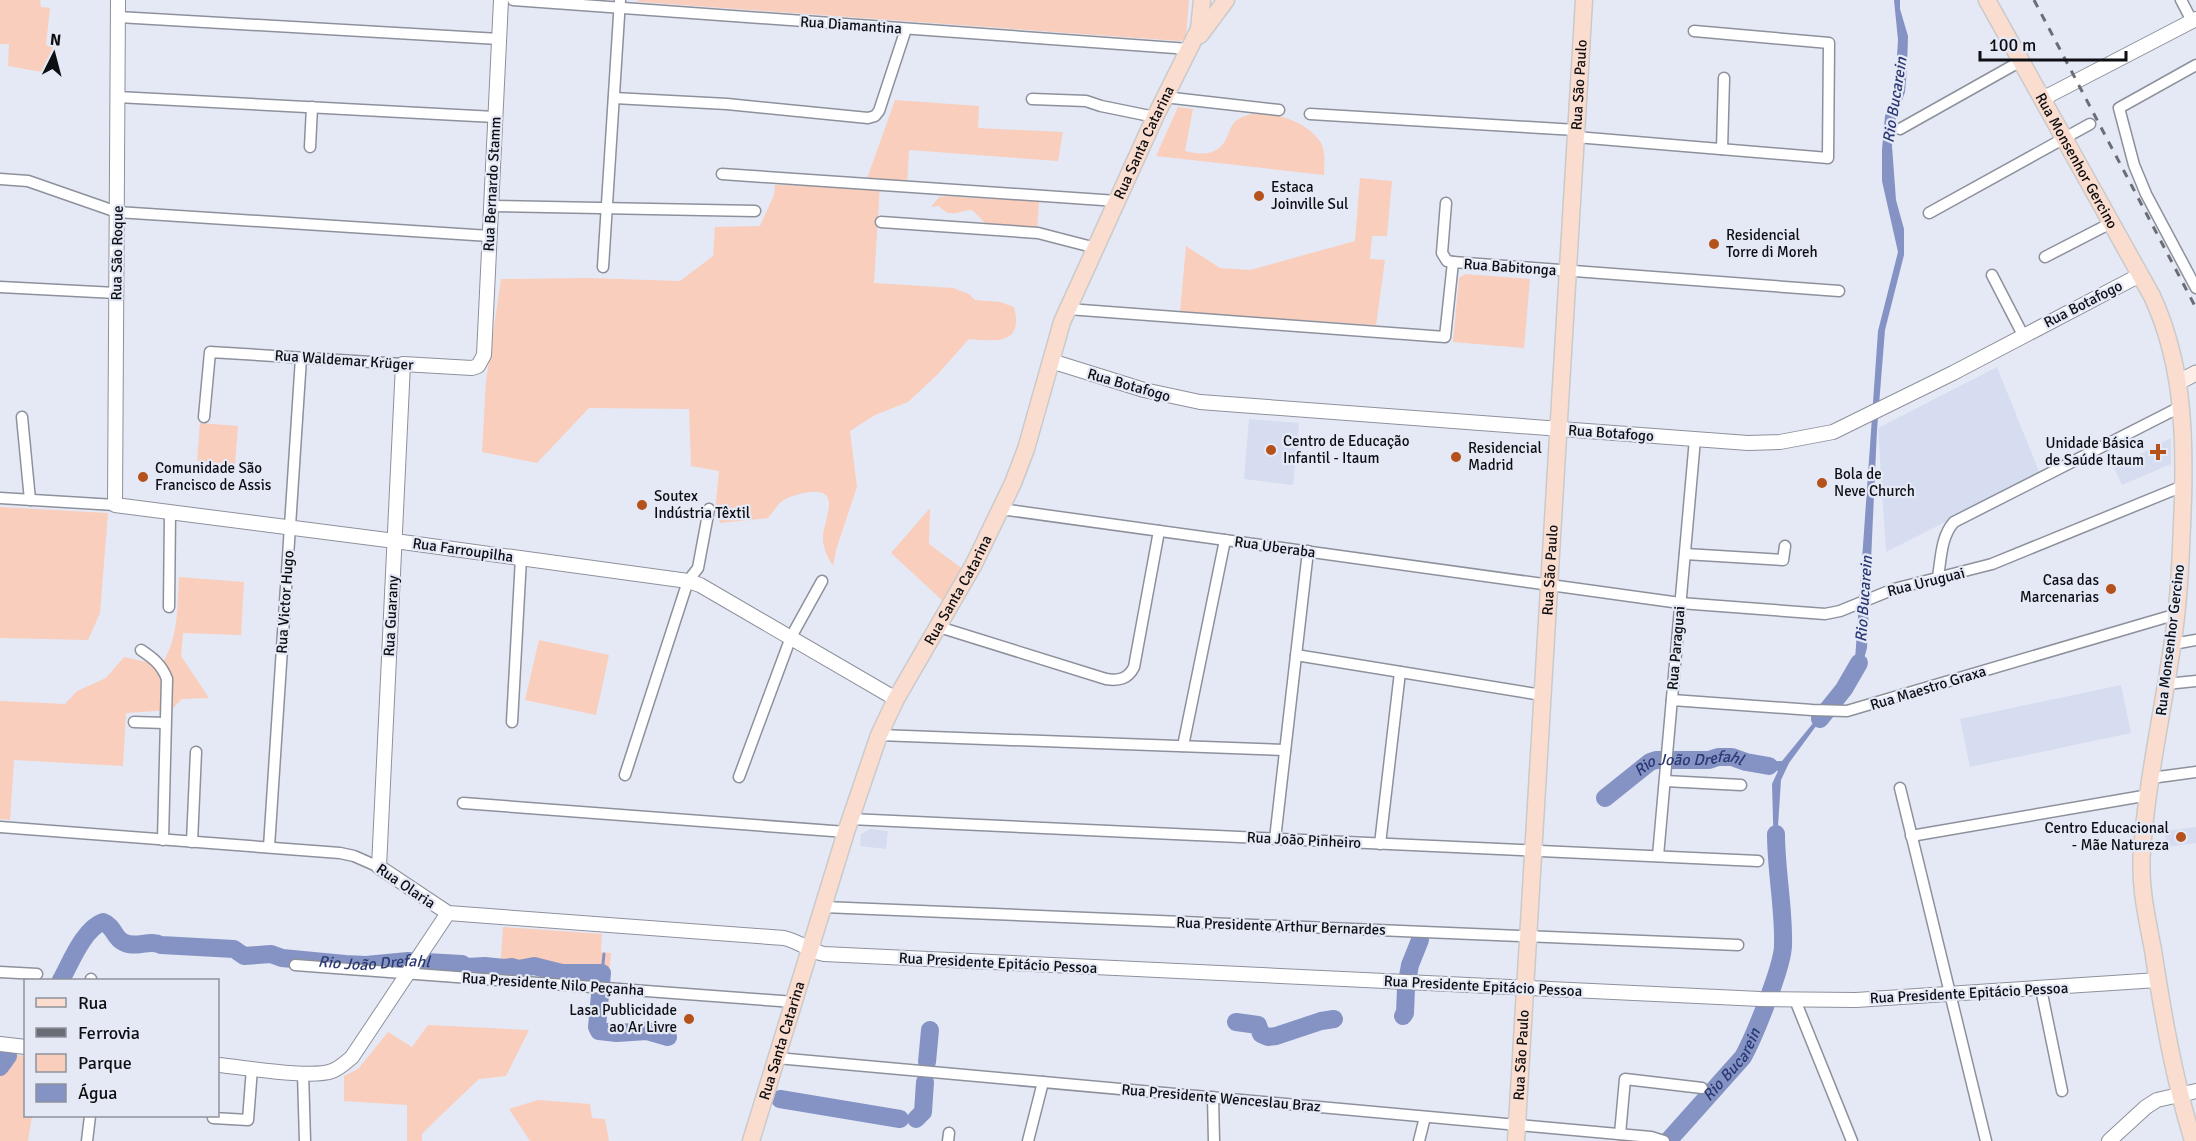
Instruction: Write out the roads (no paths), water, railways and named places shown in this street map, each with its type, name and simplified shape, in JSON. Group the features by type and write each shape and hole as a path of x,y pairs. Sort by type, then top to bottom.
{"main road":[{"name":"Rua Santa Catarina","path":"751,1141 848,825 879,735 896,699 974,564 1022,462 1068,309 1164,97 1199,29 1202,0"},
{"name":"Rua Santa Catarina","path":"1189,49 1226,0"},
{"name":"Rua São Paulo","path":"1516,1133 1584,0"},
{"name":"Rua Monsenhor Gercino","path":"1987,0 2140,275 2166,328 2179,382 2182,406 2183,486 2177,614 2150,786 2141,872 2179,1095 2193,1141"},
{"path":"2179,382 2196,372"}],"street":[{"name":"Rua São Roque","path":"115,505 118,0"},
{"name":"Rua Bernardo Stamm","path":"478,366 484,354 501,0"},
{"name":"Rua Diamantina","path":"513,0 620,4 906,29 1189,49"},
{"path":"2042,99 2194,20 2181,0"},
{"path":"603,267 620,4"},
{"path":"118,18 500,39"},
{"path":"614,98 745,106 857,118 875,116 882,105 906,29"},
{"path":"1310,114 1576,134 1828,158 1829,43 1694,31"},
{"path":"1900,129 2021,61"},
{"path":"2196,65 2119,108 2134,165 2146,194 2196,288"},
{"path":"1722,149 1724,78"},
{"path":"117,97 495,117"},
{"path":"1164,97 1279,110"},
{"path":"1032,99 1086,101 1155,117"},
{"path":"310,147 312,108"},
{"path":"1929,213 2090,124"},
{"path":"722,174 1117,201"},
{"path":"0,179 28,182 117,212 490,236"},
{"path":"1446,203 1442,253 1447,261 1453,262"},
{"path":"491,206 755,211"},
{"path":"881,222 1038,233 1096,248"},
{"path":"2045,257 2111,223"},
{"name":"Rua Babitonga","path":"1068,309 1445,338 1453,262 1839,291"},
{"path":"1992,275 2023,335"},
{"name":"Rua Botafogo","path":"1051,361 1184,400 1748,443 1780,442 1833,432 1884,409 2140,275"},
{"path":"0,287 116,293"},
{"name":"Rua Waldemar Krüger","path":"204,417 210,351 472,368 478,366"},
{"name":"Rua Victor Hugo","path":"269,847 301,357"},
{"name":"Rua Guarany","path":"379,867 403,364"},
{"path":"1938,577 1944,539 1948,528 1954,522 2182,406"},
{"path":"22,417 30,500"},
{"name":"Rua Paraguai","path":"1658,856 1695,439"},
{"name":"Rua Uruguai","path":"1549,584 1680,603 1816,614 1840,611 1899,587 1992,564 2183,486"},
{"name":"Rua Farroupilha","path":"0,498 115,505 688,581 700,585 896,699"},
{"path":"625,775 688,581 698,568 709,509"},
{"name":"Rua Uberaba","path":"1001,509 1549,584"},
{"path":"169,607 170,512"},
{"path":"939,627 1106,679 1121,680 1127,677 1134,668 1159,531"},
{"path":"1183,746 1225,540"},
{"path":"1685,554 1783,560 1785,546"},
{"path":"1275,839 1308,551"},
{"path":"512,722 521,558"},
{"path":"739,777 791,637 822,581"},
{"name":"Rua Maestro Graxa","path":"1672,700 1812,711 1837,712 1857,709 2177,614"},
{"path":"2173,644 2196,640"},
{"path":"141,650 154,658 164,670 167,679 164,840"},
{"path":"1296,655 1542,695"},
{"path":"1380,844 1400,672"},
{"path":"2166,684 2196,681"},
{"path":"134,722 165,723"},
{"path":"879,735 1286,750"},
{"path":"192,842 196,752"},
{"path":"1911,836 2150,786 2196,772"},
{"path":"1665,781 1741,785"},
{"path":"1900,788 1986,1141"},
{"name":"Rua João Pinheiro","path":"463,803 848,825 1275,839 1758,861"},
{"name":"Rua Olaria","path":"0,827 340,853 354,856 379,867 448,913 784,938 797,941 810,949"},
{"name":"Rua Presidente Arthur Bernardes","path":"823,907 1738,945"},
{"path":"219,1065 303,1073 332,1071 352,1057 448,913"},
{"name":"Rua Presidente Epitácio Pessoa","path":"810,949 824,954 1780,1000 1856,1000 2158,980"},
{"name":"Rua Presidente Nilo Peçanha","path":"295,965 414,965 600,987 794,1002"},
{"path":"0,972 37,974"},
{"path":"2041,989 2062,1090"},
{"path":"1795,1000 1852,1141"},
{"name":"Rua Presidente Wenceslau Braz","path":"777,1058 1425,1117 1516,1133 1620,1134 1651,1137 1664,1141"},
{"path":"213,1118 248,1120 252,1068"},
{"path":"303,1073 305,1141"},
{"path":"1620,1134 1625,1079 1702,1088"},
{"path":"1028,1141 1043,1082"},
{"path":"2109,1141 2146,1107 2157,1100 2196,1091"},
{"path":"1213,1097 1214,1141"},
{"path":"87,1141 90,1117"},
{"path":"1419,1141 1425,1117"}],"water":[{"path":"1894,0 1900,0 1900,9 1908,36 1905,92 1896,117 1892,146 1896,200 1904,229 1904,255 1885,330 1877,430 1867,648 1863,662 1789,763 1781,780 1776,857 1774,854 1772,784 1778,771 1746,762 1782,761 1836,695 1855,660 1878,331 1898,252 1882,181 1885,116 1895,91 1898,40"}],"waterway":[{"name":"Rio Bucarein","path":"1820,719 1844,689 1859,663"},
{"name":"Rio João Drefahl","path":"1605,798 1650,762 1656,760 1709,760 1718,757 1732,757 1769,766"},
{"name":"Rio Bucarein","path":"1668,1141 1743,1057 1773,984 1783,945 1776,834"},
{"name":"Rio João Drefahl","path":"62,979 84,939 90,931 103,922 110,926 120,940 128,944 156,943 234,949 244,956 271,954 282,958 366,965 408,961 462,964 466,967 518,969 534,966 562,973 602,973 597,1027 599,1031 617,1033 647,1031 668,1037"},
{"name":"Rio João Drefahl","path":"1408,976 1420,940"},
{"path":"602,973 604,954"},
{"name":"Rio João Drefahl","path":"1403,1016 1406,988"},
{"name":"Rio João Drefahl","path":"1236,1022 1258,1025 1261,1034 1268,1037 1334,1019"},
{"name":"Rio João Drefahl","path":"927,1062 930,1030"},
{"name":"Rio João Drefahl","path":"0,1067 8,1056"},
{"name":"Rio João Drefahl","path":"916,1119 923,1112 925,1082"},
{"name":"Rio João Drefahl","path":"780,1099 900,1119"}],"railway":[{"path":"2034,0 2196,308"}],"place":[{"name":"Estaca Joinville Sul","path":"1259,196"},
{"name":"Residencial Torre di Moreh","path":"1714,244"},
{"name":"Centro de Educação Infantil - Itaum","path":"1271,450"},
{"name":"Unidade Básica de Saúde Itaum","path":"2158,452"},
{"name":"Residencial Madrid","path":"1456,457"},
{"name":"Comunidade São Francisco de Assis","path":"143,477"},
{"name":"Bola de Neve Church","path":"1822,483"},
{"name":"Soutex Indústria Têxtil","path":"642,505"},
{"name":"Casa das Marcenarias","path":"2111,589"},
{"name":"Centro Educacional - Mãe Natureza","path":"2181,837"},
{"name":"Lasa Publicidade ao Ar Livre","path":"689,1019"}]}
